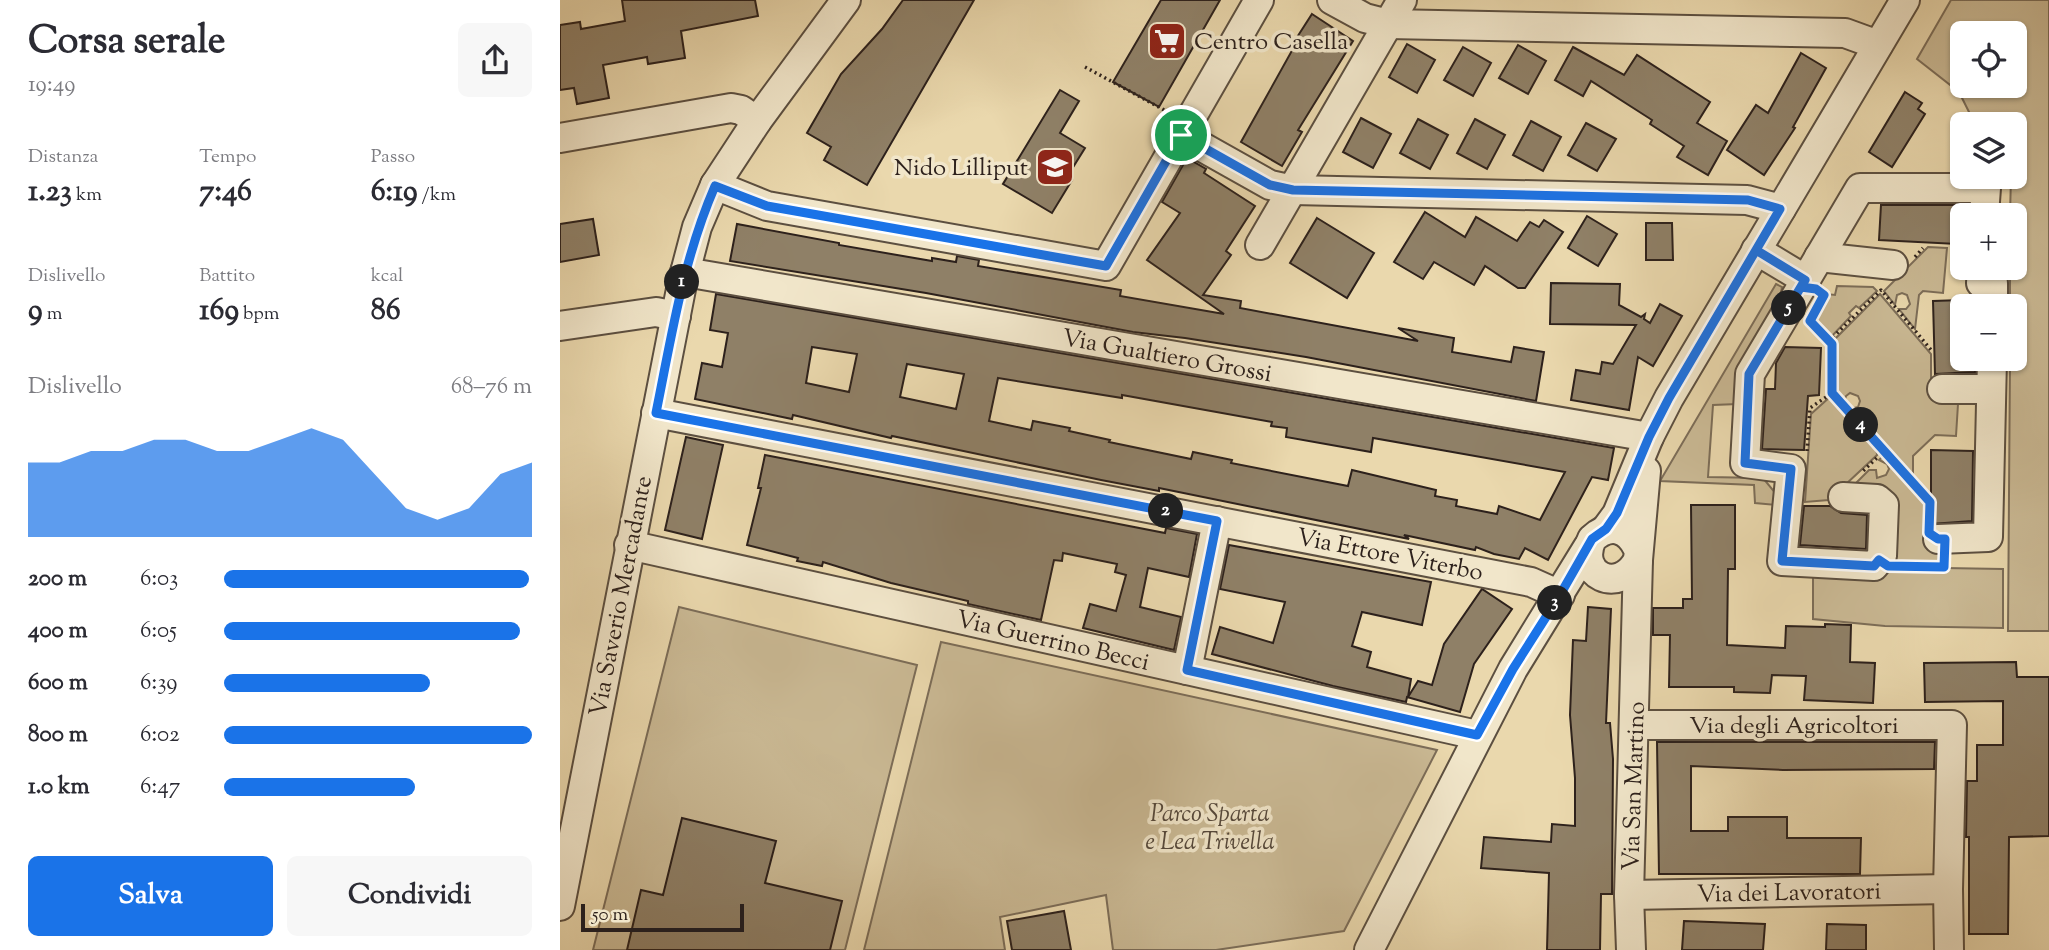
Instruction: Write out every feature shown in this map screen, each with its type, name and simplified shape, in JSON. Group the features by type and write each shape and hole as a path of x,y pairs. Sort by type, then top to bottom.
{"street":[{"name":"Via Saverio Mercadante","path":"560,906 563,876 629,545 685,272 698,227 715,186 757,121 846,0"},
{"path":"715,186 767,206 1106,266 1259,0"},
{"path":"1332,0 1366,18 1395,12 1844,33 1878,45"},
{"path":"1369,950 1513,669 1597,538 1617,513 1649,437 1669,398 1905,0"},
{"path":"1260,246 1395,12"},
{"path":"560,138 731,108 741,110 757,121"},
{"path":"1181,135 1270,185 1293,190 1748,200 1780,209"},
{"path":"1850,487 1877,499 1884,506 1882,556 1874,566 1782,561 1791,469 1745,463 1749,374 1804,268 1860,188 1986,188 1985,203"},
{"path":"1756,250 1804,268 1894,265"},
{"name":"Via Gualtiero Grossi","path":"685,272 1649,437"},
{"path":"1981,280 1981,283 1993,283 1993,294"},
{"path":"560,326 656,312 676,316"},
{"path":"1942,539 1988,537 1992,371"},
{"path":"1942,389 1991,389"},
{"name":"Via Ettore Viterbo","path":"656,413 1531,582 1560,595"},
{"name":"Via San Martino","path":"1631,950 1629,895 1637,553 1649,437"},
{"path":"1187,670 1217,521"},
{"path":"1560,595 1591,581 1610,579 1624,576 1633,570 1637,553 1625,532 1616,528 1597,538 1587,557 1597,574 1610,579"},
{"name":"Via Guerrino Becci","path":"629,545 1477,735"},
{"name":"Via San Martino","path":"1610,579 1625,593 1636,621"},
{"name":"Via degli Agricoltori","path":"1635,725 1952,725 1948,889"},
{"path":"1948,889 1949,950"},
{"name":"Via dei Lavoratori","path":"1629,895 1948,889"}],"path":[{"path":"1085,67 1182,120 1181,135"},
{"path":"1829,341 1881,290 1932,351"},
{"path":"1815,312 1810,321 1832,344 1832,393 1930,502 1929,533 1942,539 1944,567 1888,566 1879,560"},
{"path":"1806,463 1810,408 1832,393"},
{"path":"1850,487 1884,451"}],"green space":[{"path":"1951,0 2049,0 2049,631 2008,631 2010,371 2027,371 2027,294 2010,294 2010,280 2027,280 2027,203 2010,203 2011,189 2027,189 2027,112 1969,112 1962,98 2027,98 2027,21 1950,21 1950,85 1917,59"},
{"path":"1928,247 1947,248 1943,293 1923,291 1919,295 1915,329 1899,309 1906,309 1910,304 1907,295 1897,295 1895,305 1884,291"},
{"path":"1776,284 1782,287 1779,305 1738,404 1713,405 1708,477 1763,478 1777,495 1776,505 1755,503 1754,485 1660,481"},
{"path":"1837,286 1873,287 1877,291 1859,308 1856,306 1849,313 1851,316 1830,338 1813,321 1827,294 1835,295"},
{"path":"1880,294 1931,354 1931,388 1938,399 1958,404 1956,436 1935,435 1913,456 1913,479 1850,409 1858,407 1858,396 1850,393 1844,403 1837,395 1836,338"},
{"path":"1831,396 1845,411 1843,413 1847,418 1850,416 1876,445 1877,455 1829,500 1805,502 1811,414"},
{"path":"1885,454 1928,503 1927,530 1930,541 1943,550 1941,565 1886,564 1891,513 1847,492 1869,470 1876,470 1877,478 1886,475 1889,469 1887,464 1879,460"},
{"path":"1885,567 2003,569 2003,628 1885,626 1813,619 1813,572"},
{"path":"679,607 917,665 845,950 593,950"},
{"name":"Parco Sparta e Lea Trivella","path":"941,642 1437,750 1344,931 1216,950 1113,950 1106,895 1000,917 1005,950 864,950"}],"building":[{"path":"622,0 755,0 758,16 681,31 685,58 648,64 647,57 603,65 609,98 577,104 574,88 560,90 560,25 580,22 581,29 625,21"},
{"path":"903,0 974,0 867,185 824,160 831,147 807,133 841,74 882,29"},
{"name":"Centro Casella","path":"1161,0 1220,0 1159,107 1113,82"},
{"path":"1312,14 1353,41 1298,130 1302,132 1282,166 1241,142 1294,47 1292,45"},
{"path":"1407,44 1435,60 1417,93 1389,77"},
{"path":"1518,45 1546,61 1528,94 1499,78"},
{"path":"1463,47 1491,63 1473,96 1444,80"},
{"path":"1573,47 1624,75 1637,55 1710,102 1697,123 1727,141 1708,175 1677,157 1684,146 1650,124 1652,120 1591,81 1583,96 1555,80"},
{"path":"1801,53 1826,68 1793,127 1795,128 1764,175 1727,150 1756,105 1768,113"},
{"path":"1060,90 1079,101 1060,133 1085,148 1067,177 1072,180 1052,213 1003,184"},
{"path":"1905,92 1922,103 1918,109 1925,114 1892,167 1869,152"},
{"path":"1361,118 1391,134 1373,168 1343,152"},
{"path":"1418,119 1448,135 1430,169 1400,153"},
{"path":"1475,119 1505,135 1487,169 1457,153"},
{"path":"1531,121 1561,137 1543,171 1513,155"},
{"path":"1586,123 1616,139 1597,171 1568,155"},
{"path":"1187,158 1206,169 1204,173 1255,206 1226,251 1231,255 1203,295 1241,301 1240,308 1418,341 1398,328 1454,338 1452,352 1511,362 1514,347 1544,352 1536,401 1306,357 1133,332 926,293 730,261 737,224 932,261 932,258 956,262 957,256 979,260 978,266 1121,290 1120,296 1224,314 1147,260 1180,213 1162,202"},
{"path":"1881,205 1950,205 1950,244 1879,240"},
{"path":"1425,212 1465,237 1476,217 1517,241 1530,222 1539,227 1544,220 1563,232 1525,288 1518,288 1485,266 1474,285 1434,262 1423,279 1394,262"},
{"path":"1587,216 1617,234 1598,266 1568,248"},
{"path":"1317,218 1374,253 1347,298 1290,263"},
{"path":"593,219 599,255 560,262 560,224"},
{"path":"1646,223 1672,223 1673,260 1646,260"},
{"path":"1551,283 1620,284 1619,305 1641,317 1645,314 1644,319 1650,323 1660,304 1682,316 1653,366 1638,357 1629,410 1571,400 1576,370 1600,374 1602,362 1613,364 1636,325 1550,324"},
{"path":"716,294 1614,448 1608,480 1592,477 1548,560 1525,548 1519,559 1476,547 1475,550 1404,535 1409,539 1159,488 1159,491 892,436 891,438 793,415 792,419 695,399 702,363 722,367 728,333 710,330","holes":["812,347 857,354 849,392 806,383","907,364 964,374 956,409 900,397","998,378 1122,398 1122,395 1272,422 1271,426 1287,428 1286,437 1371,452 1373,438 1565,472 1540,520 1499,506 1497,514 1456,506 1457,500 1435,496 1436,490 1352,470 1348,486 1231,463 1232,460 1193,452 1191,459 1109,442 1110,440 1069,431 1070,428 1033,421 1031,430 989,421"]},
{"path":"1950,300 1950,371 1975,372 1935,374 1933,301"},
{"path":"1785,347 1821,348 1819,395 1808,396 1804,450 1762,449 1766,389 1775,389 1776,363"},
{"path":"686,437 723,445 702,539 665,530"},
{"path":"1931,450 1973,451 1972,521 1931,524"},
{"path":"765,455 1165,533 1166,528 1197,534 1189,577 1148,568 1140,607 1181,617 1174,650 1083,628 1090,604 1116,611 1126,575 1115,572 1117,564 1063,553 1062,561 1054,560 1041,620 968,604 968,601 891,583 823,562 822,566 797,561 798,558 747,545 761,488 758,488"},
{"path":"1691,505 1735,505 1735,569 1728,569 1727,645 1785,648 1786,626 1851,625 1850,662 1875,663 1873,703 1804,700 1806,676 1772,675 1770,693 1734,692 1734,687 1669,687 1670,635 1653,635 1653,608 1683,608 1683,599 1692,599"},
{"path":"1804,506 1830,506 1841,513 1867,515 1866,549 1800,545"},
{"path":"1229,545 1431,582 1422,625 1362,612 1352,646 1371,652 1367,667 1411,679 1408,697 1418,681 1432,685 1444,644 1482,589 1512,609 1474,664 1460,712 1407,697 1406,702 1333,686 1212,654 1220,627 1273,643 1285,602 1220,589"},
{"path":"1588,607 1611,609 1606,723 1610,723 1613,759 1612,894 1601,894 1600,950 1547,950 1549,873 1481,868 1484,837 1551,842 1552,824 1575,826 1575,778 1570,715 1573,640 1586,641"},
{"path":"2016,662 2017,677 2049,677 2049,836 2009,837 2008,934 1969,934 1967,781 1977,781 1977,745 2003,745 2003,701 1925,702 1924,663"},
{"path":"1657,742 1935,742 1934,769 1783,770 1691,766 1691,831 1728,831 1728,817 1787,817 1787,838 1861,838 1860,874 1659,874"},
{"path":"682,818 776,841 765,883 842,901 830,950 627,950 641,890 663,895"},
{"path":"1064,911 1071,950 1012,950 1007,921"},
{"path":"1684,921 1765,924 1763,950 1682,950"},
{"path":"1827,924 1866,925 1866,950 1826,950"}],"place":[{"name":"Centro Casella","path":"1167,41"},
{"name":"Nido Lilliput","path":"1055,167"}],"route":[{"path":"1181,135 1106,266 767,206 715,186 698,227 682,284 656,413 1217,521 1187,670 1477,735 1513,669 1592,539 1606,529 1617,513 1649,437 1669,398 1756,250 1805,280 1801,287 1816,289 1824,295 1810,321 1832,344 1832,393 1930,502 1929,533 1938,539 1945,539 1944,567 1888,566 1879,560 1874,566 1782,561 1791,469 1745,463 1749,374 1805,280 1786,268 1756,250 1780,209 1748,200 1293,190 1270,185 1181,135"}]}
